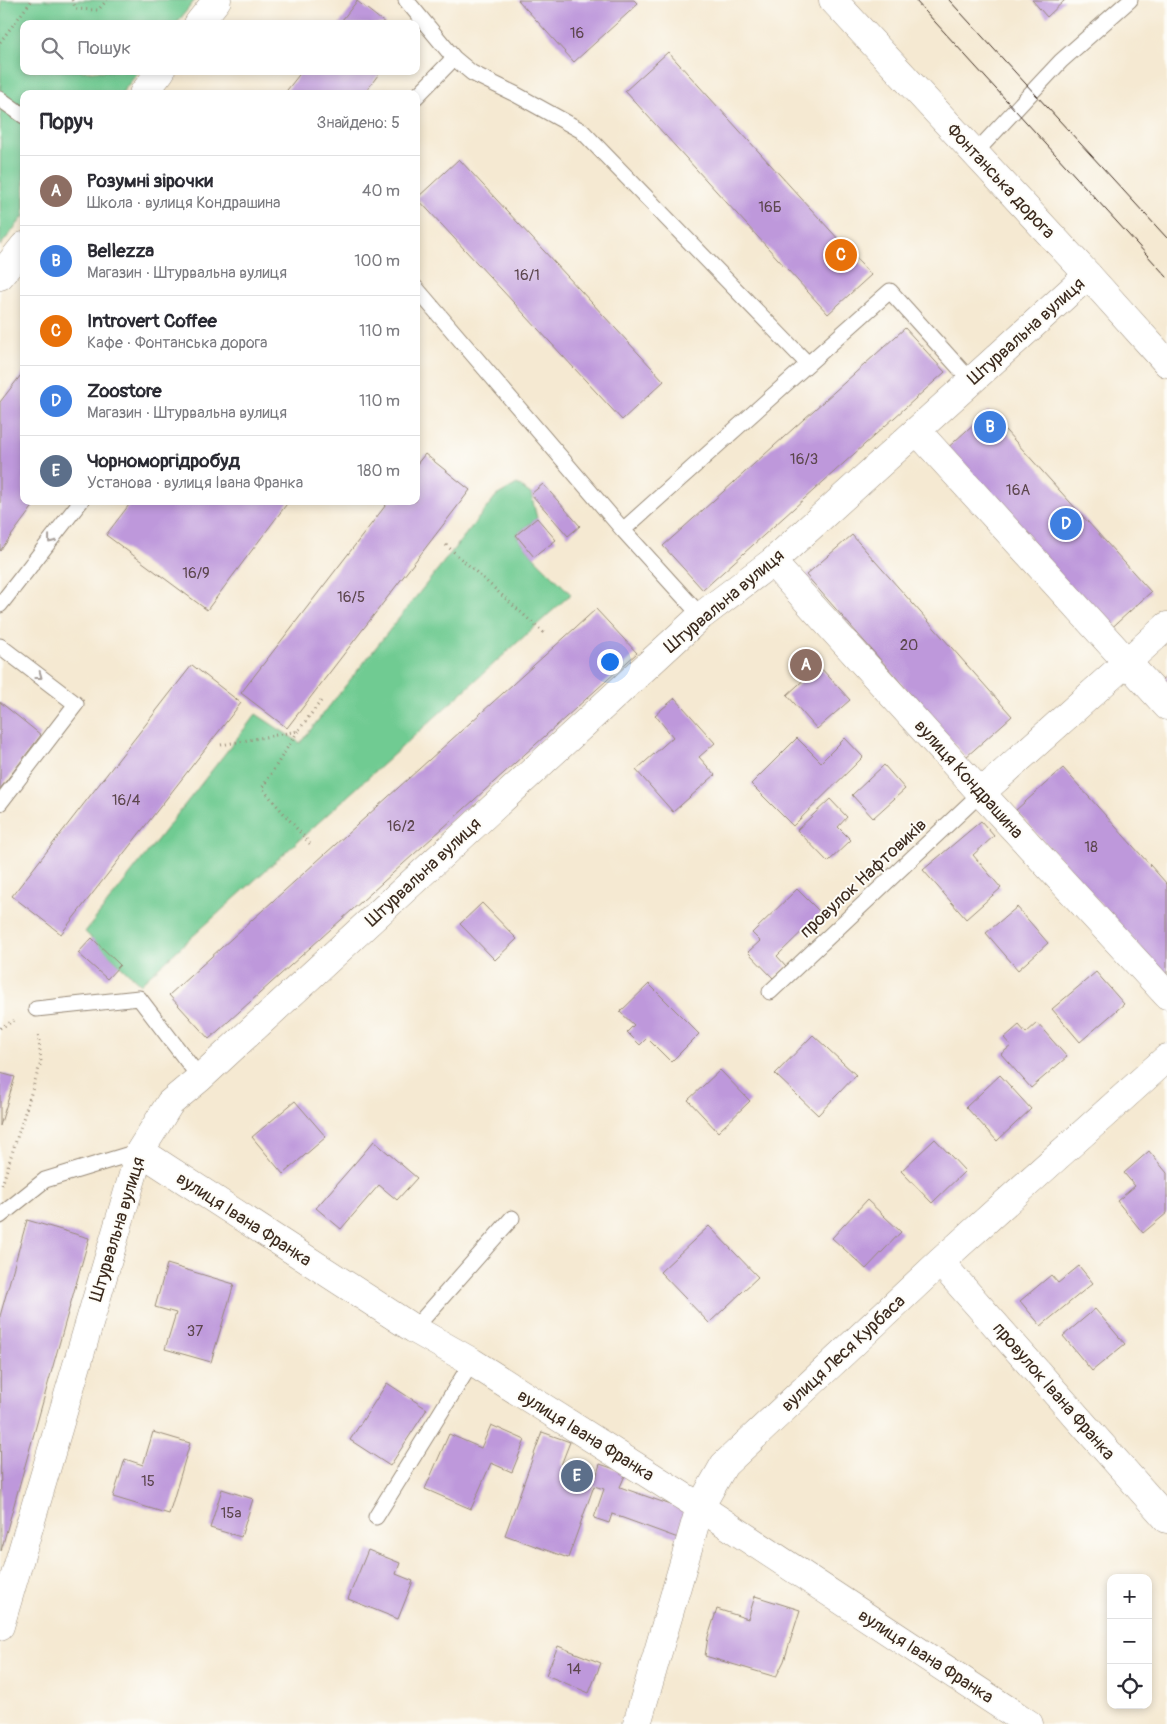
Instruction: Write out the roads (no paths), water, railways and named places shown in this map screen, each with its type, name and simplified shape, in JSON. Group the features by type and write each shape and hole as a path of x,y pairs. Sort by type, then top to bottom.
{"street":[{"path":"201,20 216,0"},
{"name":"Фонтанська дорога","path":"833,0 1088,274 1167,363"},
{"path":"146,90 157,75"},
{"path":"0,276 20,251"},
{"name":"Штурвальна вулиця","path":"0,1626 140,1152 170,1103 200,1078 701,616 772,562 1088,274"},
{"path":"917,431 1167,706"},
{"name":"вулиця Кондрашина","path":"772,562 1167,995"},
{"path":"981,792 1167,626"},
{"name":"вулиця Леся Курбаса","path":"637,1724 700,1507 724,1466 940,1262 1167,1058"},
{"name":"вулиця Івана Франка","path":"140,1152 414,1329 472,1362 700,1507 1030,1724"},
{"name":"провулок Івана Франка","path":"940,1262 1167,1519"}],"lane":[{"path":"406,0 454,58 472,73 582,131 808,364"},
{"path":"974,153 1061,61 1130,0"},
{"path":"420,93 454,58"},
{"path":"0,99 20,113"},
{"path":"623,530 890,291 971,381"},
{"path":"420,293 623,530 701,616"},
{"path":"0,605 78,505"},
{"path":"0,646 76,704 0,803"},
{"name":"провулок Нафтовиків","path":"770,992 981,792"},
{"path":"36,1009 139,998 200,1078"},
{"path":"0,1216 45,1180 140,1152"},
{"path":"414,1329 512,1218"},
{"path":"376,1517 472,1362"}],"tram line":[{"path":"915,0 1167,277"},
{"path":"949,0 1167,238"}],"place":[{"name":"Introvert Coffee","path":"841,255"},
{"name":"Bellezza","path":"990,427"},
{"name":"Zoostore","path":"1066,524"},
{"name":"Розумні зірочки","path":"806,665"},
{"name":"Чорноморгідробуд","path":"577,1476"}]}
